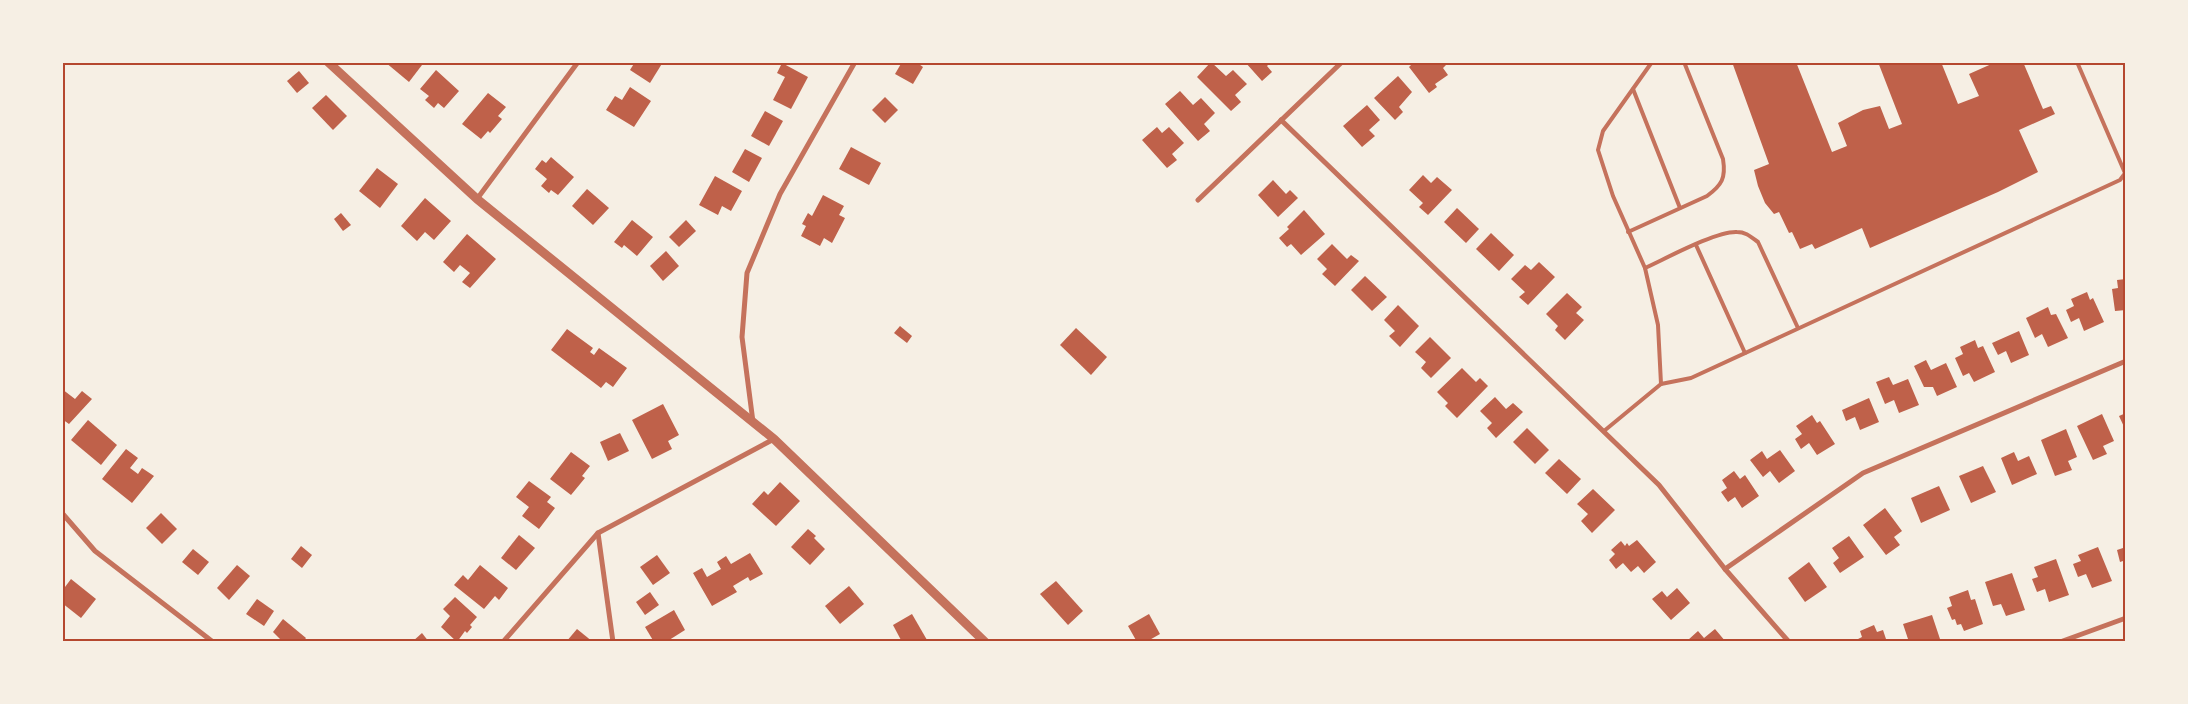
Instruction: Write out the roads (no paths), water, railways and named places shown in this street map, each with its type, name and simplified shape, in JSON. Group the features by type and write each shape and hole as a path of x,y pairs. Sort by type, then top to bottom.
{"street":[{"path":"328,62 477,199 774,439 985,642"},
{"path":"477,199 578,62"},
{"path":"754,422 742,337 747,273 780,194 855,62"},
{"path":"1198,200 1342,62"},
{"path":"1281,120 1659,485 1725,569 1790,642"},
{"path":"1725,569 1863,473 2126,361"},
{"path":"503,642 598,533 774,439"},
{"path":"62,513 95,551 213,642"},
{"path":"598,533 612,642"},
{"path":"2060,642 2126,618"}],"lane":[{"path":"1652,62 1603,131 1598,150 1613,196 1645,268 1658,326 1661,384"},
{"path":"1628,232 1712,192 1717,188 1725,174 1723,159 1684,62"},
{"path":"1604,431 1661,384 1691,378 2120,180 2125,172 2077,62"},
{"path":"1633,89 1680,208"},
{"path":"1645,268 1718,235 1736,232 1748,234 1758,242 1798,328"},
{"path":"1696,245 1745,353"}]}
